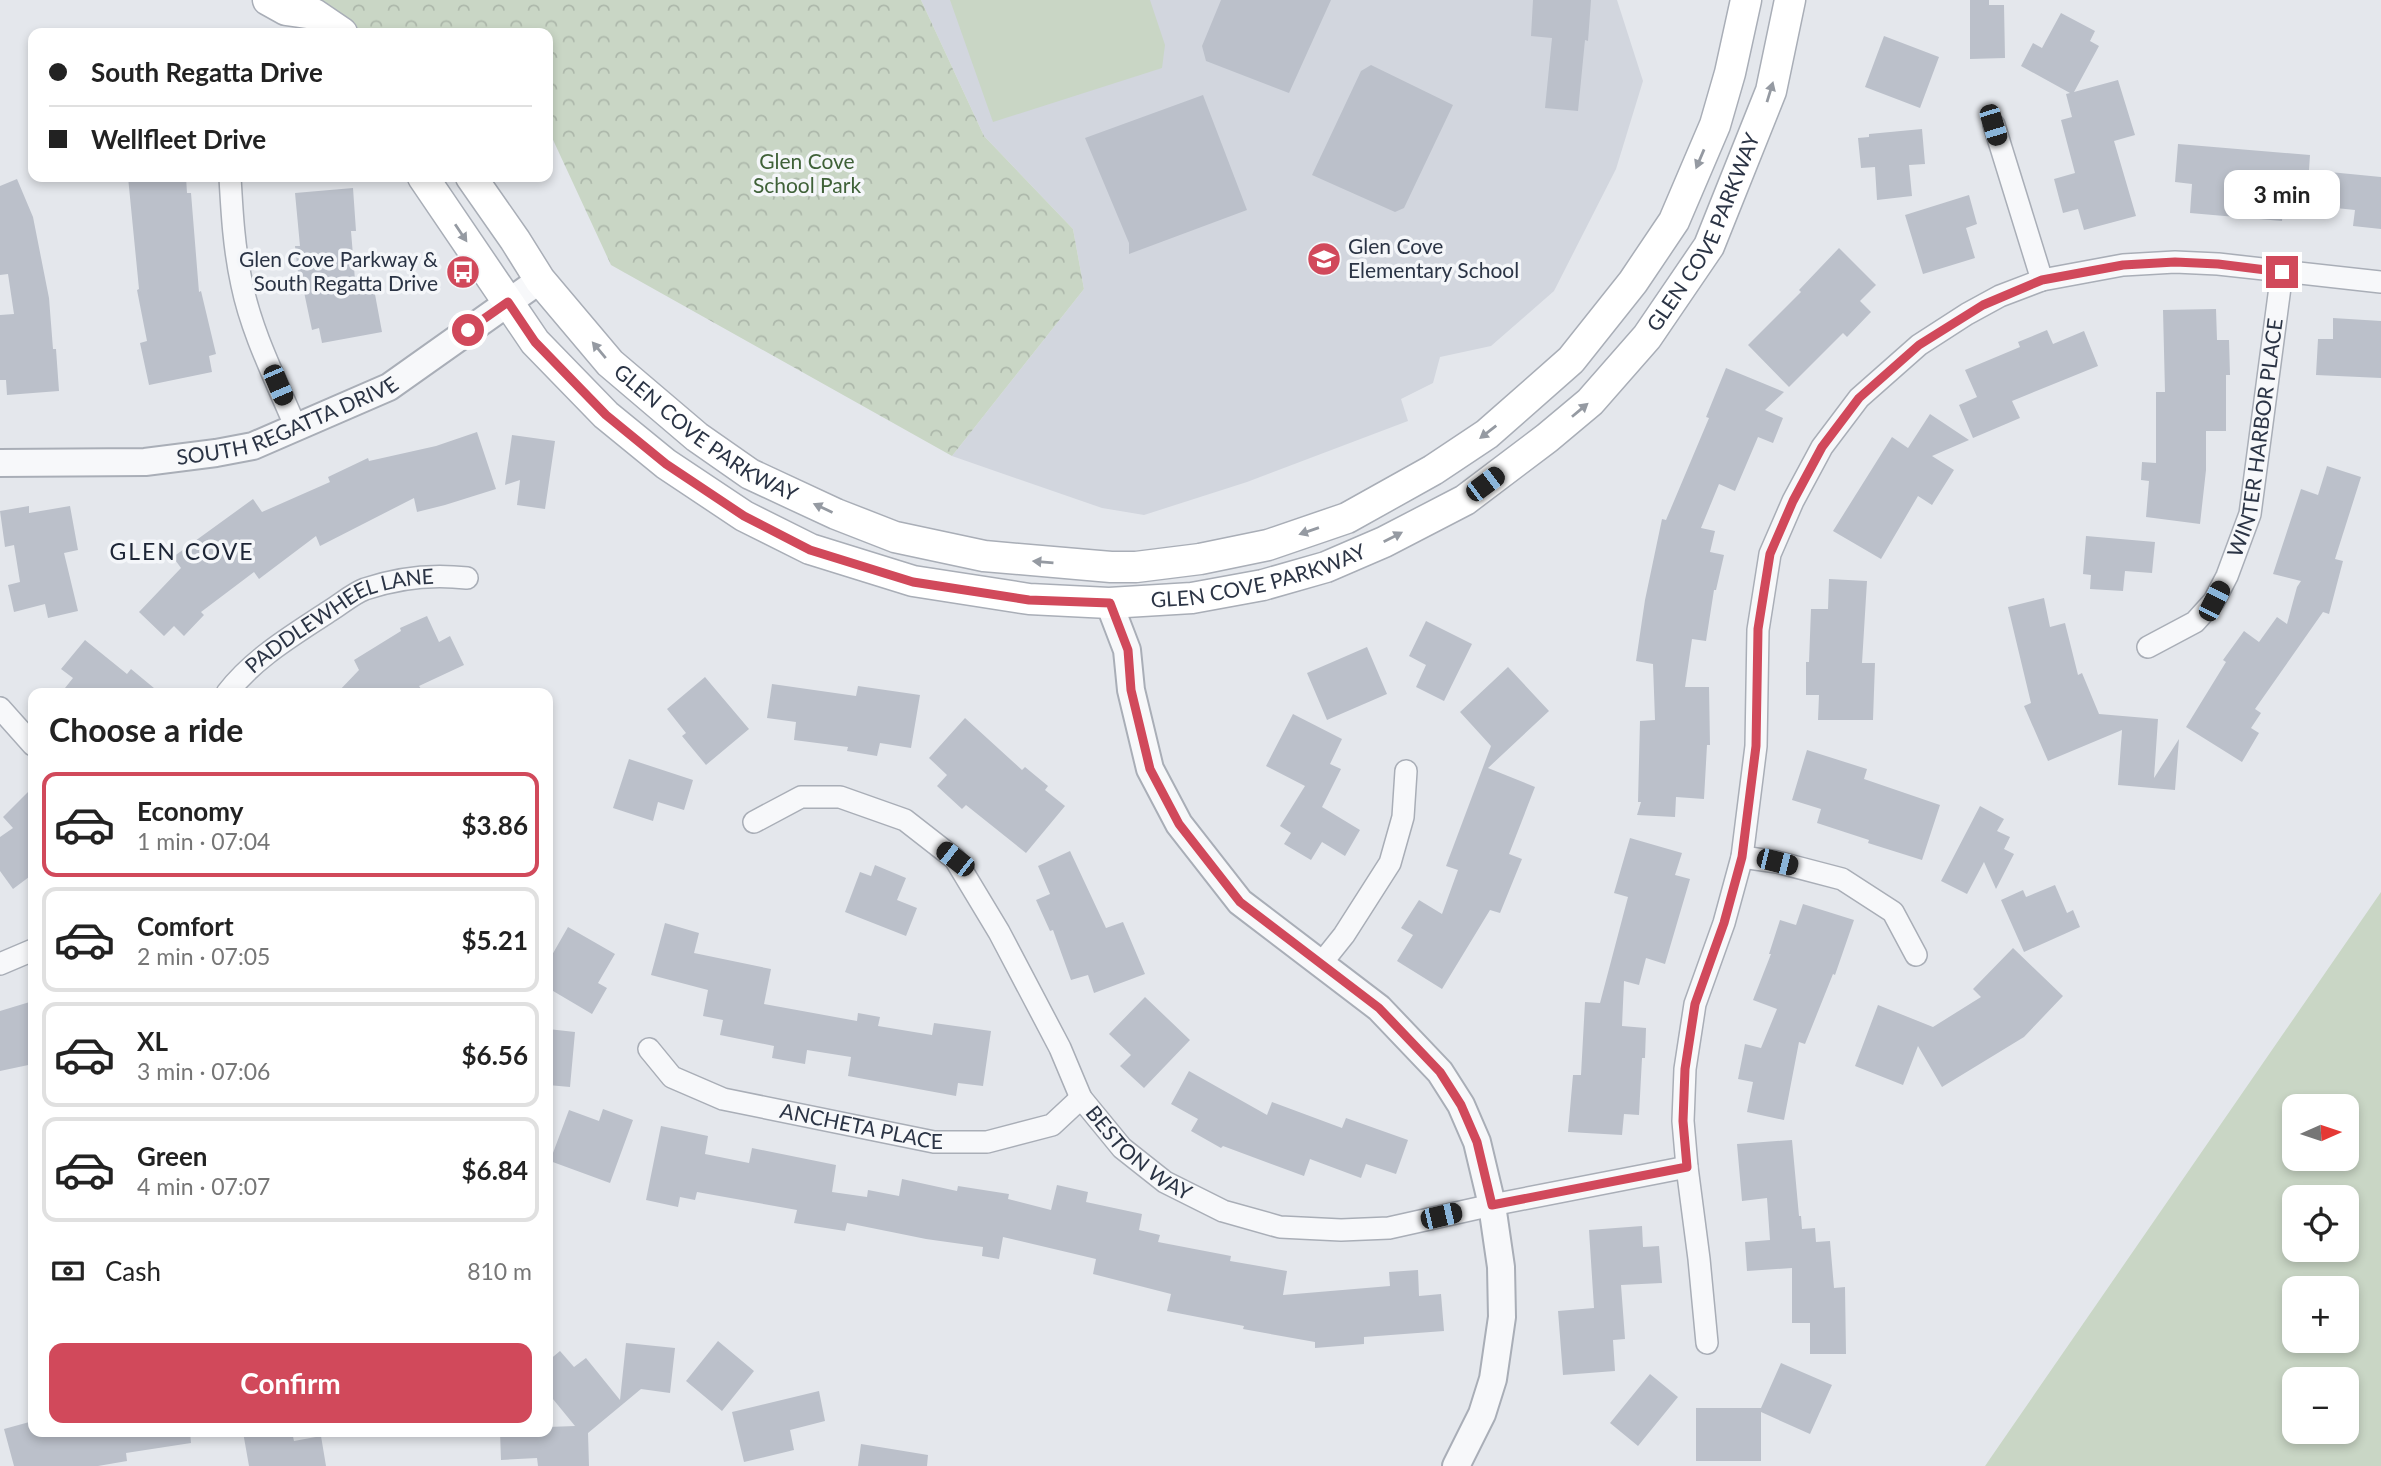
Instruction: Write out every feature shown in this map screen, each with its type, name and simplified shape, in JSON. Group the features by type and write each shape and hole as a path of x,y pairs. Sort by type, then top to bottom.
{"main road":[{"name":"GLEN COVE PARKWAY","path":"474,182 540,280 610,363 697,437 750,474 895,537 984,556 1111,567 1136,567 1200,559 1268,545 1347,518 1433,470 1486,434 1571,360 1633,282 1674,221 1715,125 1746,0"},
{"name":"GLEN COVE PARKWAY","path":"426,182 544,351 606,415 666,464 744,516 810,550 913,582 1029,600 1124,603 1192,598 1263,585 1326,567 1384,542 1465,500 1590,402 1647,337 1709,246 1772,91 1790,0"},
{"path":"277,5 300,28"},
{"path":"277,5 314,14 335,28"}],"street":[{"path":"1993,125 2042,280"},
{"path":"230,182 232,225 242,287 260,343 296,428"},
{"path":"1707,1343 1683,1121 1685,1069 1695,1004 1724,923 1742,857 1756,746 1758,629 1770,554 1822,447 1859,398 1919,345 2000,296 2042,280 2123,265 2175,262 2218,264 2381,282"},
{"name":"WINTER HARBOR PLACE","path":"2148,647 2195,622 2214,601 2227,576 2250,514 2282,272"},
{"name":"SOUTH REGATTA DRIVE","path":"0,463 157,461 253,446 389,387 540,280"},
{"name":"PADDLEWHEEL LANE","path":"232,688 267,652 362,590 394,580 446,575 467,578"},
{"path":"1124,603 1131,690 1150,769 1179,824 1240,902 1379,1008 1440,1072 1461,1105 1477,1142 1492,1205 1501,1267 1502,1317 1493,1379 1486,1403 1456,1466"},
{"path":"0,708 28,739"},
{"path":"1320,965 1344,935 1390,863 1403,817 1406,771"},
{"name":"BESTON WAY","path":"754,822 802,797 840,797 905,820 955,859 999,932 1060,1048 1081,1098 1122,1148 1165,1182 1223,1211 1280,1227 1341,1230 1389,1228 1687,1167"},
{"path":"1742,857 1777,862 1842,879 1893,912 1916,956"},
{"path":"0,964 28,952"},
{"name":"ANCHETA PLACE","path":"649,1049 672,1077 723,1099 934,1142 987,1142 1052,1125 1081,1098"}],"shaded area":[{"name":"Glen Cove Elementary School","path":"921,0 1617,0 1643,81 1616,169 1554,291 1491,346 1440,357 1433,383 1401,399 1408,421 1247,482 1144,515 1102,508 952,456 1084,289 1073,229 984,136"}],"green space":[{"name":"Glen Cove School Park","path":"311,0 921,0 984,136 1073,229 1084,289 952,456 611,265 553,140 553,28 354,28"},
{"path":"950,0 1150,0 1165,45 1162,68 993,122"},
{"path":"2381,892 2381,1466 1985,1466"}],"building":[{"path":"1221,0 1331,0 1289,93 1206,61 1202,46"},
{"path":"1533,0 1591,0 1578,111 1545,108 1552,38 1531,36"},
{"path":"1970,0 1989,0 1989,5 2004,5 2005,58 1970,59"},
{"path":"2061,13 2095,31 2090,41 2099,46 2074,92 2118,80 2135,135 2114,141 2136,216 2084,230 2078,209 2063,213 2054,179 2075,173 2061,120 2072,117 2066,94 2070,93 2021,66 2033,43 2042,48"},
{"path":"1884,36 1939,57 1920,108 1865,87"},
{"path":"1371,65 1453,105 1404,208 1395,212 1312,175 1361,71"},
{"path":"1203,95 1247,210 1129,254 1129,243 1085,138"},
{"path":"1922,129 1925,164 1909,165 1912,196 1877,200 1875,167 1861,168 1858,138 1869,137 1869,134"},
{"path":"2178,144 2310,155 2309,170 2381,177 2381,229 2353,226 2355,210 2307,205 2307,209 2283,207 2282,221 2190,213 2192,184 2175,182"},
{"path":"17,179 33,217 49,298 59,391 7,395 6,380 0,380 0,315 14,314 8,274 0,275 0,186"},
{"path":"128,182 186,182 187,193 191,193 199,292 201,291 216,354 209,356 212,372 149,385 140,343 147,341 137,290"},
{"path":"353,188 356,231 351,231 356,292 374,289 382,332 322,343 319,328 312,330 298,273 295,246 300,246 295,193"},
{"path":"1969,195 1977,224 1966,228 1975,258 1923,274 1905,215"},
{"path":"1839,248 1876,285 1860,301 1871,312 1847,337 1843,333 1789,387 1748,345 1801,292 1799,290"},
{"path":"2216,309 2217,340 2229,340 2230,375 2226,375 2226,431 2206,431 2206,470 2200,524 2146,517 2149,481 2141,480 2142,462 2156,463 2156,392 2165,392 2163,310"},
{"path":"2333,318 2381,321 2381,378 2316,375 2318,339 2333,339"},
{"path":"2047,330 2053,344 2084,331 2098,366 2012,401 2020,418 1973,438 1959,405 1977,397 1965,370 2020,347 2018,342"},
{"path":"1726,368 1784,392 1765,410 1783,418 1773,443 1758,437 1735,491 1719,484 1701,528 1715,531 1710,552 1724,555 1714,590 1706,641 1692,639 1685,687 1709,687 1710,745 1707,745 1704,799 1676,797 1675,817 1637,815 1641,802 1638,802 1640,721 1655,720 1653,664 1636,661 1645,600 1662,519 1666,520 1709,418 1706,417"},
{"path":"1930,414 1969,440 1932,456 1954,470 1932,505 1918,496 1881,559 1833,531 1892,437 1908,448"},
{"path":"477,432 496,489 417,512 414,498 320,546 316,536 259,579 254,572 201,612 204,615 184,636 174,626 164,636 139,612 181,568 173,557 253,499 262,512 330,482 328,477 368,458 369,461 436,446"},
{"path":"512,435 555,441 545,509 517,505 520,480 505,485"},
{"path":"2327,466 2361,477 2335,559 2343,561 2329,614 2323,612 2255,709 2261,713 2251,728 2259,733 2242,762 2186,727 2226,662 2223,660 2244,631 2259,642 2277,617 2287,624 2301,581 2273,574 2301,489 2318,495"},
{"path":"29,506 29,513 70,506 78,550 64,553 78,611 48,618 45,604 14,612 8,585 20,582 14,545 5,547 0,511"},
{"path":"2086,536 2155,542 2152,573 2125,571 2123,591 2090,589 2091,575 2083,574"},
{"path":"1829,579 1867,581 1862,663 1875,663 1873,720 1818,720 1819,695 1806,695 1811,609 1828,609"},
{"path":"2044,598 2050,627 2065,623 2078,675 2082,673 2099,714 2158,719 2154,778 2179,739 2175,790 2118,785 2122,730 2048,761 2024,706 2031,703 2008,607"},
{"path":"427,616 439,642 450,636 464,665 419,686 420,688 342,688 359,670 354,660 401,631 400,628"},
{"path":"1426,621 1472,644 1444,701 1416,687 1426,665 1409,656"},
{"path":"85,640 127,674 131,669 154,688 65,688 73,678 61,669"},
{"path":"1367,647 1387,694 1327,720 1307,673"},
{"path":"1508,667 1549,711 1488,768 1535,787 1509,854 1522,859 1500,913 1490,910 1442,989 1397,961 1413,935 1401,928 1419,900 1442,914 1458,870 1446,866 1491,746 1460,712"},
{"path":"705,677 749,729 706,765 682,736 686,733 667,709"},
{"path":"772,684 856,696 858,686 920,695 911,748 880,743 877,756 847,751 848,747 794,740 796,722 767,718"},
{"path":"1293,714 1342,739 1330,764 1341,769 1322,807 1360,830 1345,856 1322,842 1311,860 1284,844 1291,833 1280,826 1305,786 1266,766"},
{"path":"965,718 1022,770 1025,767 1048,786 1045,790 1065,806 1026,853 966,805 962,809 937,786 947,775 929,758"},
{"path":"1807,750 1867,769 1864,779 1940,805 1922,860 1817,823 1821,809 1792,800"},
{"path":"629,759 693,780 684,810 658,802 653,821 613,808"},
{"path":"28,792 28,878 13,889 0,871 0,837 13,828 3,817"},
{"path":"1980,806 2004,819 1997,831 2010,837 2004,849 2014,854 1996,889 1984,862 1967,894 1941,881"},
{"path":"1630,838 1682,853 1675,875 1690,879 1665,964 1646,958 1639,985 1624,981 1622,1026 1646,1028 1639,1115 1624,1114 1622,1135 1568,1132 1573,1075 1581,1075 1585,1002 1600,1003 1628,897 1614,893"},
{"path":"1070,851 1106,928 1123,922 1145,974 1094,993 1088,975 1071,980 1053,930 1050,931 1036,900 1050,894 1038,866"},
{"path":"875,865 906,878 897,900 917,908 906,936 845,912 860,872 871,876"},
{"path":"2055,885 2067,913 2073,910 2080,927 2024,952 2001,900 2023,890 2026,897"},
{"path":"1803,904 1854,920 1835,975 1833,974 1805,1044 1799,1042 1784,1120 1747,1112 1753,1082 1738,1079 1745,1044 1761,1048 1777,1009 1753,1000 1771,954 1780,920 1796,925"},
{"path":"665,923 699,933 694,953 771,969 764,1004 857,1021 858,1013 880,1017 878,1026 932,1035 934,1023 991,1031 983,1086 958,1083 956,1096 848,1076 851,1057 807,1050 805,1064 772,1058 774,1046 720,1035 723,1020 703,1016 708,990 651,975"},
{"path":"568,927 615,954 598,983 607,988 592,1014 553,991 553,953"},
{"path":"2013,948 2063,996 2024,1037 1942,1087 1918,1046 1903,1085 1855,1066 1878,1005 1933,1027 1981,997 1973,989"},
{"path":"1145,997 1190,1040 1144,1088 1120,1066 1131,1055 1109,1034"},
{"path":"28,1003 28,1065 0,1071 0,1011"},
{"path":"553,1030 575,1032 570,1087 553,1085"},
{"path":"1189,1071 1267,1115 1272,1102 1342,1128 1346,1118 1408,1140 1396,1174 1366,1164 1361,1178 1310,1159 1304,1176 1223,1146 1221,1148 1191,1131 1198,1119 1171,1104"},
{"path":"603,1109 633,1120 610,1183 553,1162 553,1153 569,1110 599,1121"},
{"path":"661,1126 708,1136 705,1154 749,1163 752,1148 836,1165 832,1192 867,1197 868,1190 899,1196 902,1179 957,1191 958,1186 1009,1194 1008,1199 1051,1210 1057,1185 1088,1192 1086,1202 1142,1214 1139,1230 1160,1235 1158,1242 1231,1256 1230,1261 1287,1271 1283,1295 1390,1286 1389,1272 1418,1270 1419,1296 1441,1294 1444,1331 1364,1337 1364,1344 1315,1348 1315,1342 1167,1311 1171,1294 1093,1274 1096,1259 1003,1237 999,1259 982,1256 983,1247 847,1223 845,1231 794,1223 797,1210 697,1192 695,1200 680,1197 678,1207 646,1200"},
{"path":"1792,1140 1802,1229 1815,1228 1816,1242 1830,1241 1834,1288 1845,1287 1846,1354 1810,1354 1810,1323 1792,1323 1792,1268 1747,1271 1745,1242 1770,1240 1767,1198 1742,1201 1737,1144"},
{"path":"1642,1226 1643,1247 1659,1246 1662,1283 1621,1285 1625,1339 1613,1340 1615,1371 1563,1375 1558,1311 1594,1308 1589,1230"},
{"path":"718,1341 754,1371 722,1411 686,1381"},
{"path":"626,1343 675,1348 670,1393 641,1389 588,1433 589,1466 538,1466 537,1458 501,1460 500,1437 553,1437 553,1427 575,1426 553,1399 553,1357 560,1351 574,1367 586,1358 620,1400"},
{"path":"1781,1363 1832,1385 1810,1434 1761,1412 1761,1461 1696,1461 1696,1408 1761,1408"},
{"path":"1650,1374 1678,1397 1638,1446 1610,1423"},
{"path":"819,1391 825,1421 790,1430 794,1450 744,1462 732,1412"},
{"path":"28,1422 28,1437 190,1437 191,1443 126,1453 127,1461 98,1466 14,1466 4,1429"},
{"path":"244,1437 293,1437 294,1441 321,1437 326,1466 249,1466"},
{"path":"861,1444 928,1455 927,1466 858,1466"}],"place":[{"name":"Glen Cove Elementary School","path":"1324,259"},
{"name":"Glen Cove Parkway & South Regatta Drive","path":"463,272"}],"district":[{"name":"GLEN COVE","path":"182,552"}],"route":[{"path":"468,330 508,302 535,342 606,415 666,464 744,516 810,550 913,582 1029,600 1110,603 1128,650 1131,690 1150,769 1179,824 1240,902 1379,1008 1440,1072 1461,1105 1477,1142 1492,1205 1687,1167 1683,1121 1685,1069 1695,1004 1724,923 1742,857 1756,746 1758,629 1770,554 1793,501 1822,447 1859,398 1919,345 1966,314 2000,296 2042,280 2123,265 2175,262 2282,272"}]}
